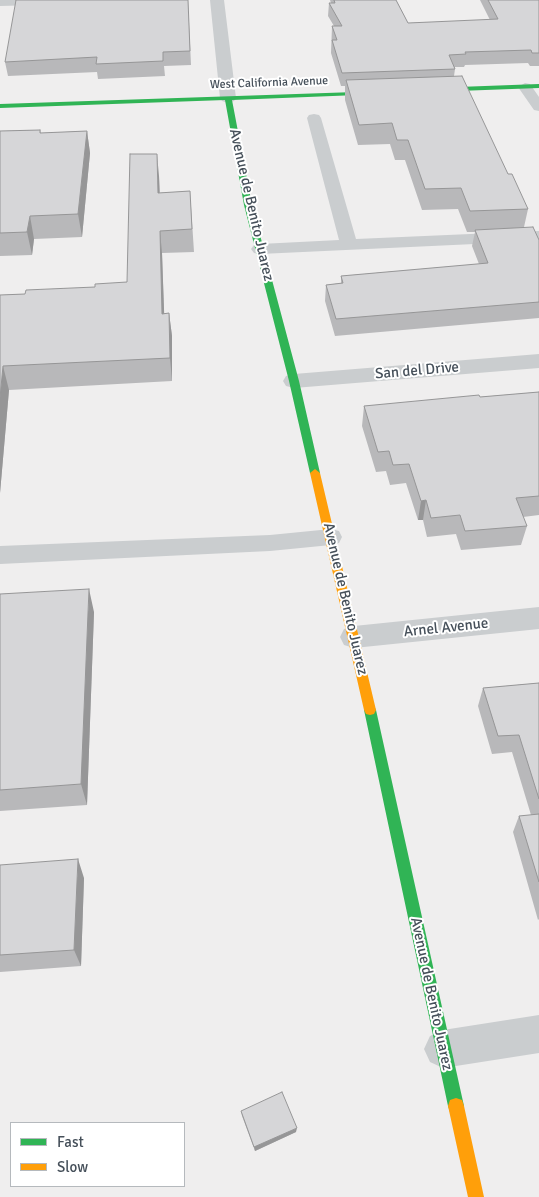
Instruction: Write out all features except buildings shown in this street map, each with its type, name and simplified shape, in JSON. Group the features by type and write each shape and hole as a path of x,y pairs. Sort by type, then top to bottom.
{"street":[{"path":"0,2 77,0"},
{"name":"Avenue de Benito Juarez","path":"217,0 228,98 248,205 294,381 354,637 476,1197"},
{"path":"416,91 532,86"},
{"name":"West California Avenue","path":"0,106 396,92"},
{"name":"San del Drive","path":"294,381 539,361"},
{"name":"Arnel Avenue","path":"354,637 539,618"},
{"path":"444,1049 539,1034"}],"lane":[{"path":"532,86 539,107"},
{"path":"314,118 348,244"},
{"path":"260,249 539,236"},
{"path":"0,555 270,543 331,537"}],"traffic: fast":[{"path":"431,90 539,86"},
{"path":"0,106 383,92"},
{"path":"228,98 248,205 294,381 315,473"},
{"path":"370,710 456,1106"}],"traffic: slow":[{"path":"315,473 370,710"},
{"path":"456,1106 476,1197"}]}
